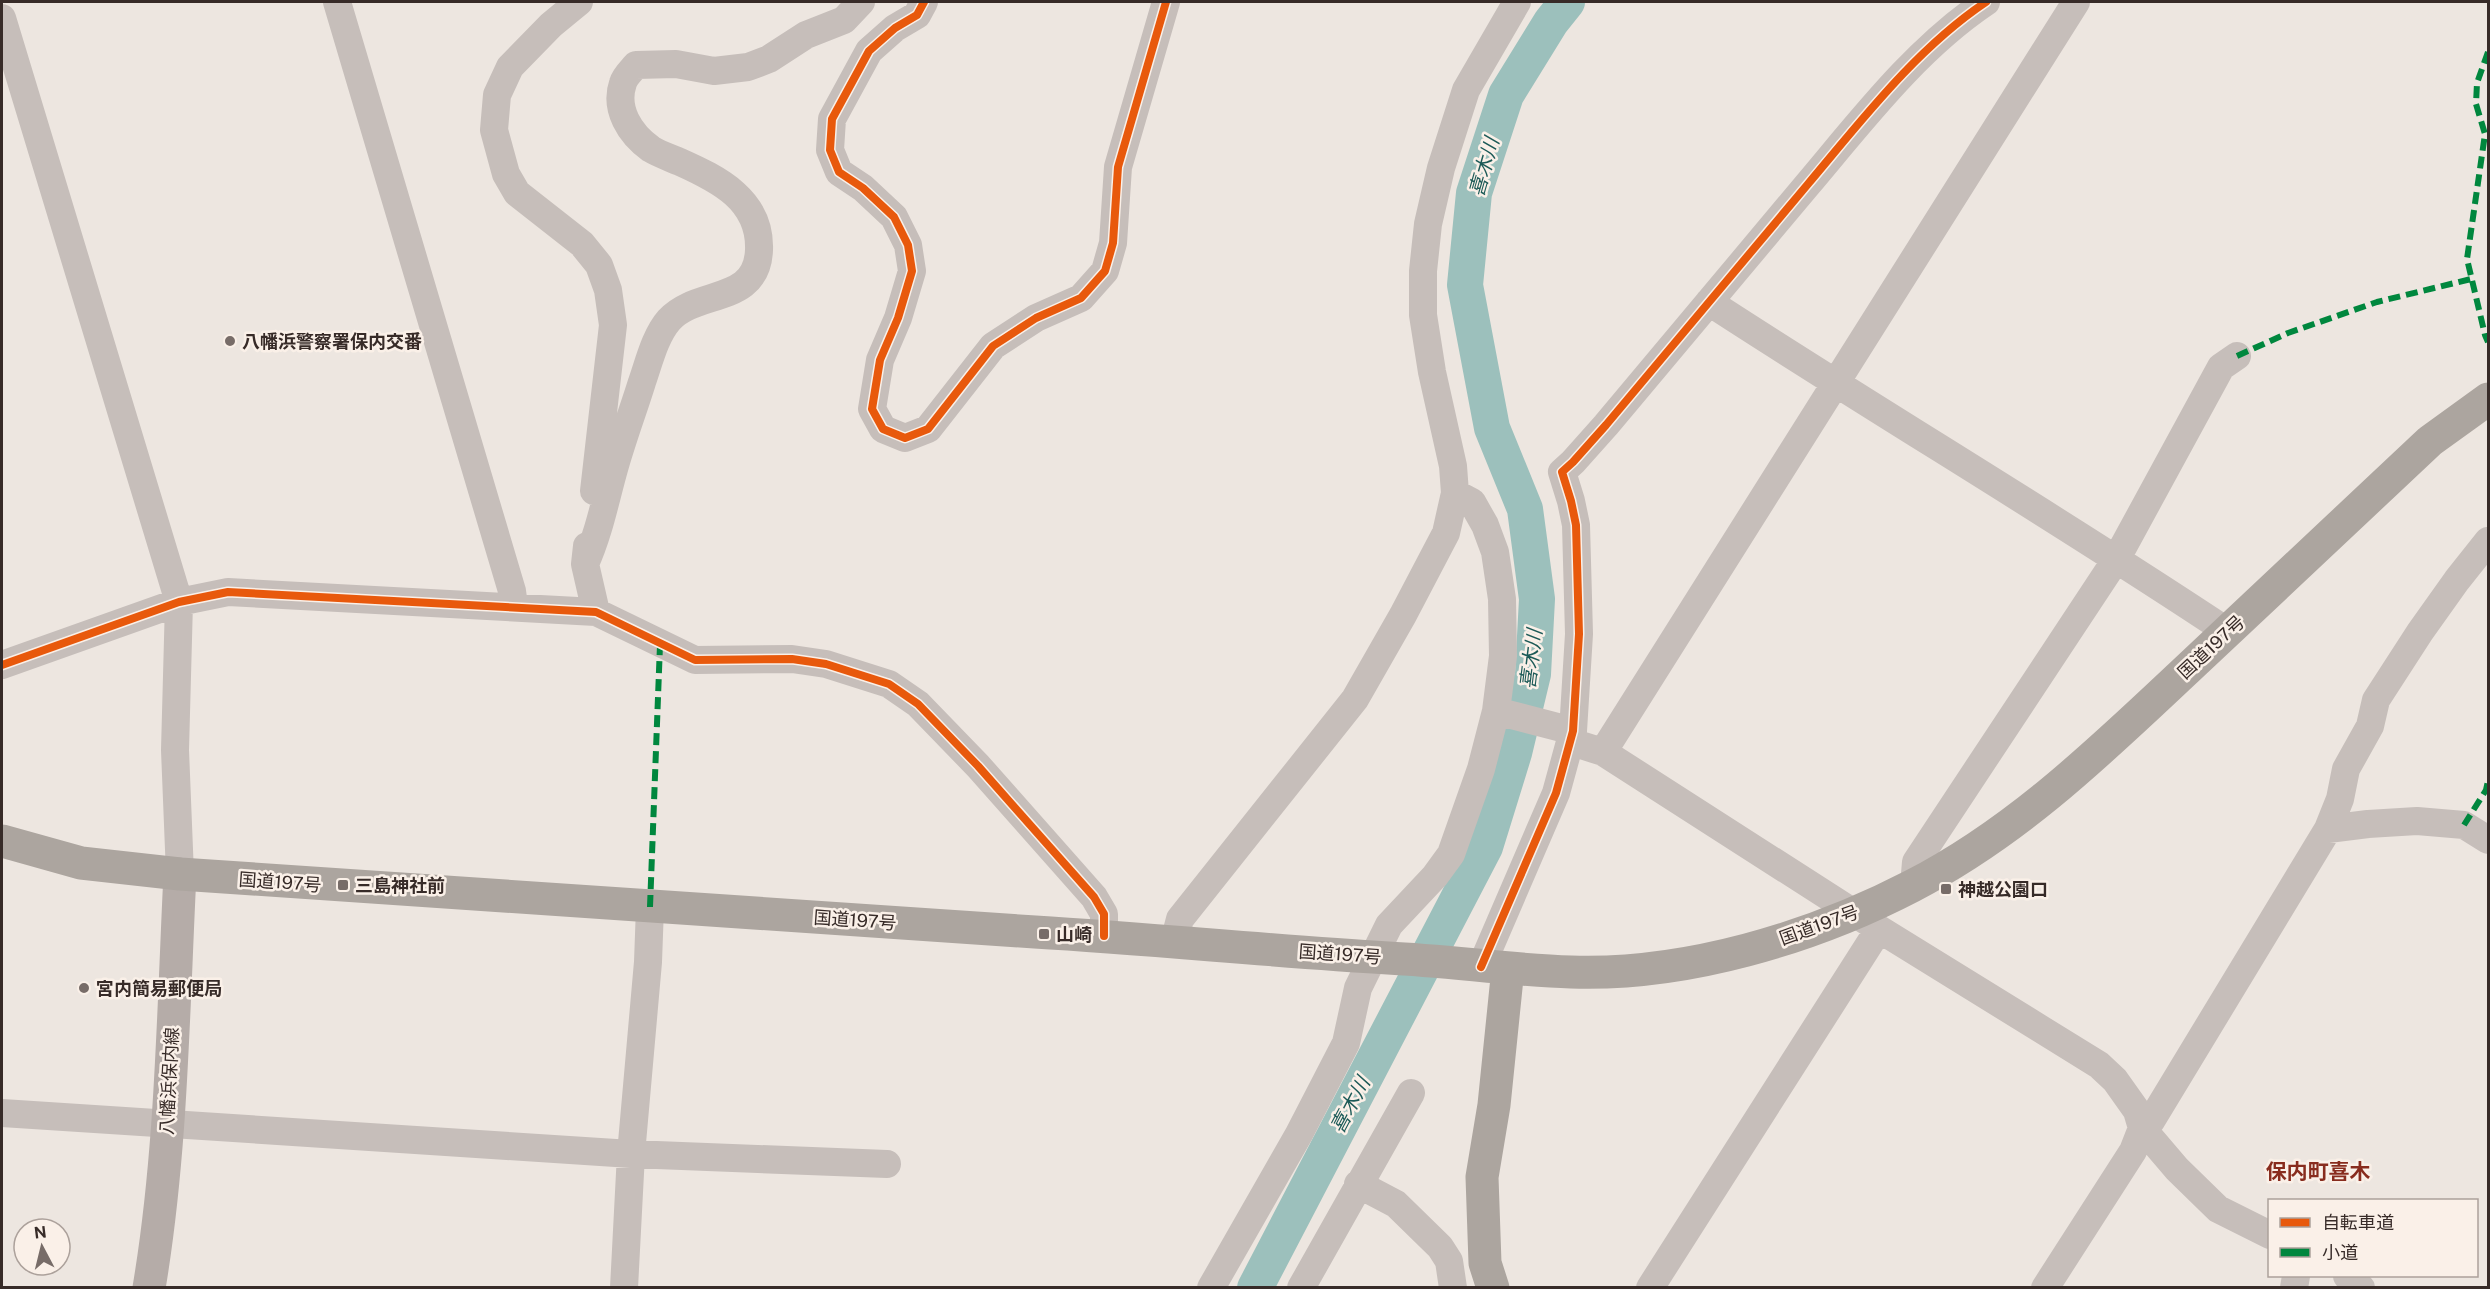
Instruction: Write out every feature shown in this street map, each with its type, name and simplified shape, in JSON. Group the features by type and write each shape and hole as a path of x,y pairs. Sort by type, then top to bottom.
{"highway":[{"name":"国道197号","path":"2,841 81,863 180,874 1104,936 1486,967 1577,973 1618,971 1711,958 1783,939 1867,921 1914,886 1974,850 2028,813 2094,756 2228,632 2430,441 2488,399"},
{"path":"1486,967 1494,1105 1482,1177 1485,1263 1493,1287"}],"main road":[{"name":"八幡浜保内線","path":"149,1287 158,1238 168,1124 180,874"}],"street":[{"path":"337,2 512,591 514,606"},
{"path":"579,2 551,25 510,68 497,95 494,130 506,174 517,193 582,244 599,265 608,290 613,325 585,564 596,612"},
{"path":"585,564 597,537 614,468 654,349 669,320 695,303 742,287 754,272 759,249 753,215 737,195 714,177 651,149 629,127 619,104 623,81 636,64 676,64 714,71 758,63 769,59 806,35 844,20 861,2"},
{"path":"924,2 917,15 895,28 869,51 832,119 830,150 839,172 863,188 894,217 908,245 912,271 898,318 880,360 872,409 883,429 904,438 927,429 993,345 1036,318 1081,298 1105,270 1113,243 1118,167 1166,2"},
{"path":"1174,942 1180,919 1355,699 1446,533 1455,493 1453,466 1432,372 1423,315 1428,224 1440,168 1466,90 1517,2"},
{"path":"1486,967 1556,793 1569,734 1579,634 1576,525 1562,472 1606,425 1858,125 1910,68 1972,11 1986,2"},
{"path":"1603,752 2076,2"},
{"path":"2,18 179,602 174,750 180,874"},
{"path":"1709,302 1834,383 2117,558 2228,632"},
{"path":"1914,886 1916,862 2117,558 2221,367 2237,356"},
{"path":"1211,1287 1299,1134 1346,1043 1358,988 1380,958 1389,925 1435,876 1451,854 1501,712 1502,610 1495,552 1485,525 1472,502 1455,493"},
{"path":"2045,1287 2133,1150 2142,1128 2151,1121 2328,829 2340,799 2346,769 2370,726 2376,700 2420,632 2488,541"},
{"path":"2,665 179,602 228,592 596,612 695,660 792,659 826,664 889,684 918,704 978,766 1094,897 1104,914 1104,936"},
{"path":"1501,712 1569,734 1603,752 1867,921 2099,1065 2115,1080 2137,1111 2142,1128 2177,1169 2218,1209 2268,1233"},
{"path":"2328,829 2368,824 2429,822 2464,825 2488,840"},
{"path":"624,1287 631,1154 648,962 650,907"},
{"path":"1650,1287 1867,921"},
{"path":"1301,1287 1411,1093"},
{"path":"2,1113 631,1154 887,1164"},
{"path":"1358,1184 1396,1204 1440,1247 1449,1261 1453,1287"},
{"path":"2349,1277 2361,1287"}],"waterway":[{"name":"喜木川","path":"1255,1288 1485,847 1514,753 1533,674 1537,599 1525,509 1492,428 1465,285 1474,193 1506,95 1551,22 1567,2"}],"marked path":[{"path":"2488,52 2477,83 2476,104 2485,134 2467,259 2488,342"},
{"path":"2237,356 2288,333 2377,302 2471,279"},
{"path":"650,907 660,645"},
{"path":"2464,825 2486,790 2488,781"}],"cycle path":[{"path":"924,2 917,15 895,28 869,51 832,119 830,150 839,172 863,188 894,217 908,245 912,271 898,318 880,360 872,409 883,429 905,438 928,429 993,346 1036,318 1081,298 1105,271 1113,243 1118,167 1166,2"},
{"path":"1481,967 1556,793 1573,731 1579,634 1576,525 1562,472 1606,425 1891,87 1936,41 1986,2"},
{"path":"2,665 179,602 228,592 596,612 695,660 792,659 826,664 889,684 918,704 978,766 1094,897 1104,914 1104,936"}],"place":[{"name":"八幡浜警察署保内交番","path":"230,341"},
{"name":"三島神社前","path":"343,885"},
{"name":"神越公園口","path":"1946,889"},
{"name":"山崎","path":"1044,934"},
{"name":"宮内簡易郵便局","path":"84,988"}],"district":[{"name":"保内町喜木","path":"2318,1171"}]}
